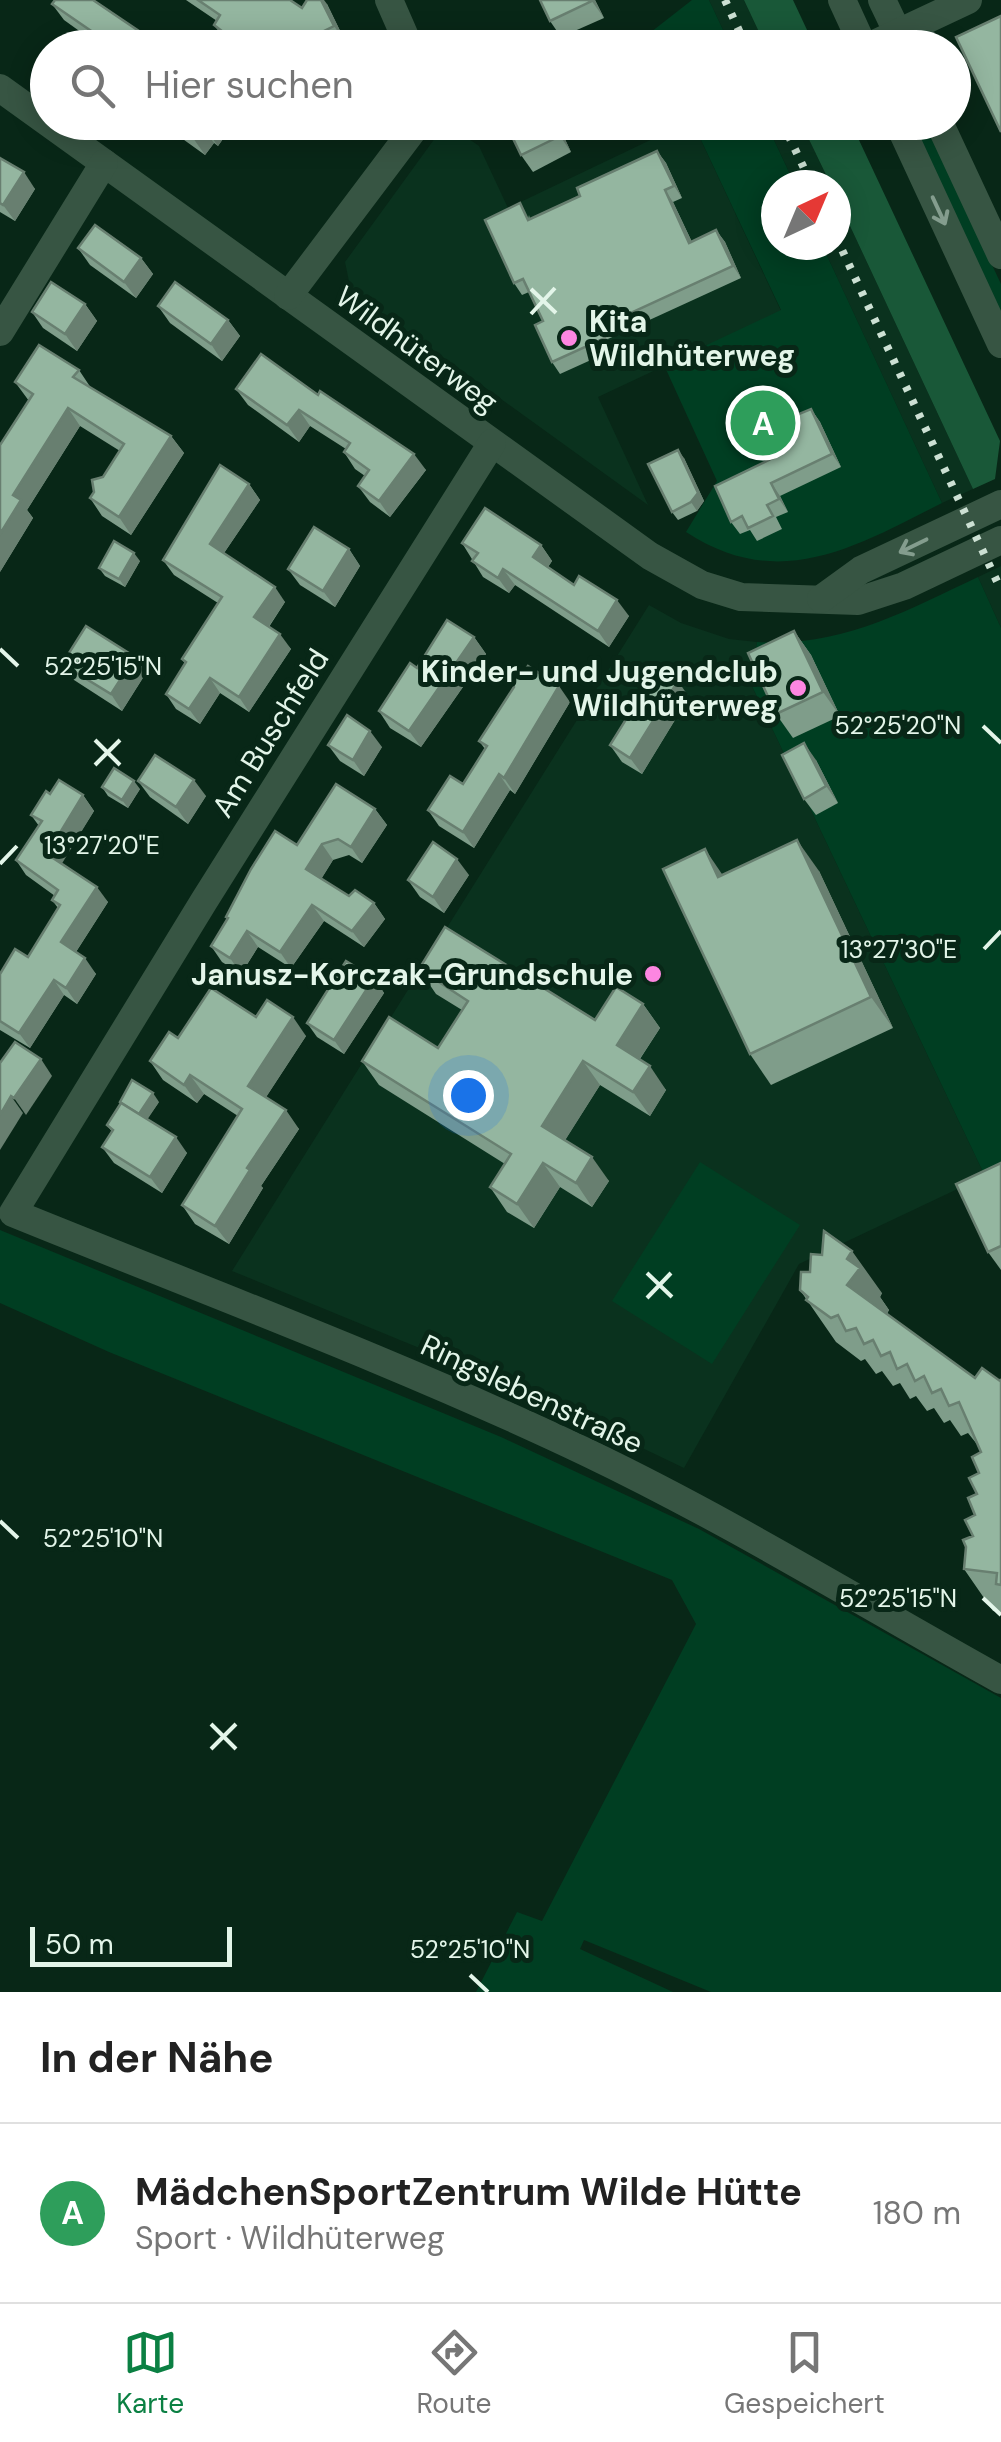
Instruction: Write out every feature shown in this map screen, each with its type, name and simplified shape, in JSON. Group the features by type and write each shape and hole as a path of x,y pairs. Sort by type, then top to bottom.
{"street":[{"path":"388,0 402,30"},
{"path":"842,0 856,30"},
{"path":"882,0 896,30"},
{"path":"918,30 968,0"},
{"name":"Wildhüterweg","path":"0,88 30,110"},
{"name":"Wildhüterweg","path":"72,140 650,556 702,585 742,598 858,601 887,593 1001,540"},
{"path":"288,296 405,140"},
{"path":"906,140 1001,344"},
{"path":"947,140 1001,255"},
{"path":"0,332 104,163"},
{"name":"Am Buschfeld","path":"13,1213 214,884 492,443"},
{"path":"821,599 861,570 1001,504"},
{"name":"Ringslebenstraße","path":"13,1213 399,1369 589,1454 722,1522 1001,1680"}],"shaded area":[{"path":"692,0 709,0 723,30 654,30"},
{"path":"709,0 744,0 758,30 723,30"},
{"path":"744,0 793,0 807,30 758,30"},
{"name":"Kita Wildhüterweg","path":"434,140 470,140 479,146 508,208 650,140 701,140 781,311 598,397 648,505 351,291 345,262"},
{"path":"701,140 774,140 788,170 761,170 761,260 829,260 942,503 878,535 816,557 785,561 753,559 720,550 686,532 717,481 664,365 781,310"},
{"path":"774,140 809,140 824,170 788,170"},
{"path":"809,140 859,140 1000,441 995,479 973,489 851,228 851,170 824,170"},
{"path":"916,140 933,140 1001,284 1001,321"},
{"path":"851,228 973,489 942,503 829,260 851,260"},
{"path":"1001,566 1001,628 978,577"},
{"path":"978,577 1001,628 1001,1169 985,1176 751,684 757,642 816,639 844,633 898,614"},
{"name":"Janusz-Korczak-Grundschule","path":"649,605 681,623 729,639 757,642 751,684 985,1176 799,1264 684,1468 519,1389 232,1271"},
{"path":"700,1162 800,1225 712,1364 612,1301"},
{"path":"0,1230 501,1437 699,1529 1001,1698 1001,1992 711,1992 584,1940 580,1949 673,1992 476,1992 517,1912 542,1921 696,1624 672,1580 109,1352 0,1303"}],"building":[{"path":"55,0 93,0 137,30 90,30 52,4"},
{"path":"198,0 290,0 302,8 307,0 321,0 334,26 326,30 221,30 214,25 220,15"},
{"path":"540,0 591,0 592,1 550,21"},
{"path":"1001,16 1001,132 971,69 971,30"},
{"path":"514,140 552,140 521,155"},
{"path":"657,151 674,186 665,190 689,243 716,230 733,266 600,327 605,338 552,362 535,325 543,321 523,279 514,283 485,220 520,203 528,220 580,196 577,188"},
{"path":"0,158 24,172 3,205 0,203"},
{"path":"95,225 141,258 124,282 78,248"},
{"path":"51,282 85,304 65,334 32,312"},
{"path":"175,282 228,320 211,344 158,306"},
{"path":"39,345 79,370 73,377 171,436 119,517 90,498 94,492 92,480 103,477 124,444 68,408 13,495 21,500 0,534 0,445 33,394 15,382"},
{"path":"261,354 318,395 320,391 414,454 379,501 358,486 369,470 344,452 350,443 299,410 287,425 236,389"},
{"path":"811,409 832,454 771,483 779,499 767,505 773,516 748,528 742,516 731,522 715,486 775,457 762,429"},
{"path":"678,450 698,493 691,502 672,512 648,464"},
{"path":"220,465 249,484 210,544 275,587 254,617 280,634 239,697 210,678 189,709 166,694 186,662 182,659 222,597 163,560"},
{"path":"485,508 541,545 533,557 574,585 579,576 617,600 598,631 503,569 498,578 472,561 478,553 462,543"},
{"path":"314,527 349,549 323,591 288,569"},
{"path":"114,541 134,553 119,579 99,568"},
{"path":"447,620 474,637 409,731 379,711 410,663 417,668"},
{"path":"86,626 135,657 111,694 62,664"},
{"path":"794,631 823,692 776,714 748,653"},
{"path":"528,666 559,686 504,778 499,774 463,832 428,810 450,776 463,784 487,746 479,741 514,687 512,678"},
{"path":"658,668 678,681 630,758 610,745"},
{"path":"347,715 370,731 353,760 328,745"},
{"path":"804,743 826,786 804,799 782,755"},
{"path":"155,755 194,780 176,807 138,781"},
{"path":"114,768 134,781 122,800 102,787"},
{"path":"59,780 83,795 47,854 97,887 61,942 85,958 66,988 54,980 19,1033 0,1021 0,974 15,949 28,957 60,905 52,900 58,890 16,860 42,821 31,815 46,791 50,794"},
{"path":"336,784 375,809 351,847 338,839 322,844 306,869 349,896 355,890 374,903 352,931 312,905 280,952 247,931 230,958 211,946 275,831 297,845"},
{"path":"797,840 871,997 750,1054 663,869 705,849 718,877"},
{"path":"433,842 457,859 433,897 408,880"},
{"path":"445,927 595,1020 616,987 643,1004 617,1045 650,1066 633,1092 583,1061 542,1126 592,1157 576,1183 543,1163 517,1204 490,1187 511,1154 362,1061 389,1017 438,1048 468,1001 419,969"},
{"path":"346,961 374,978 334,1040 307,1023"},
{"path":"211,988 256,1017 267,1000 293,1017 248,1086 286,1110 215,1226 182,1205 242,1109 190,1075 184,1085 150,1061 169,1032 178,1038"},
{"path":"15,1042 41,1059 0,1115 0,1063"},
{"path":"132,1080 153,1093 139,1114 120,1102"},
{"path":"121,1103 176,1137 150,1177 102,1147 113,1130 107,1125"},
{"path":"1001,1163 1001,1246 988,1252 956,1184"},
{"path":"824,1231 852,1251 847,1259 860,1268 847,1285 975,1378 982,1368 1001,1379 1001,1585 996,1584 997,1573 964,1569 963,1540 973,1536 965,1520 975,1515 968,1498 977,1494 969,1478 979,1473 972,1457 981,1452 959,1402 949,1406 941,1389 932,1393 924,1376 915,1381 907,1364 897,1369 890,1352 881,1356 873,1340 864,1344 856,1328 846,1331 838,1315 831,1318 806,1300 808,1297 800,1290 801,1272 810,1272 811,1254 822,1255"}],"railway":[{"path":"725,0 739,30"},
{"path":"791,140 805,170"},
{"path":"847,260 1001,590"}],"place":[{"name":"Kita Wildhüterweg","path":"569,338"},
{"name":"MädchenSportZentrum Wilde Hütte","path":"763,423"},
{"name":"Kinder- und Jugendclub Wildhüterweg","path":"798,688"},
{"name":"Janusz-Korczak-Grundschule","path":"653,974"}]}
